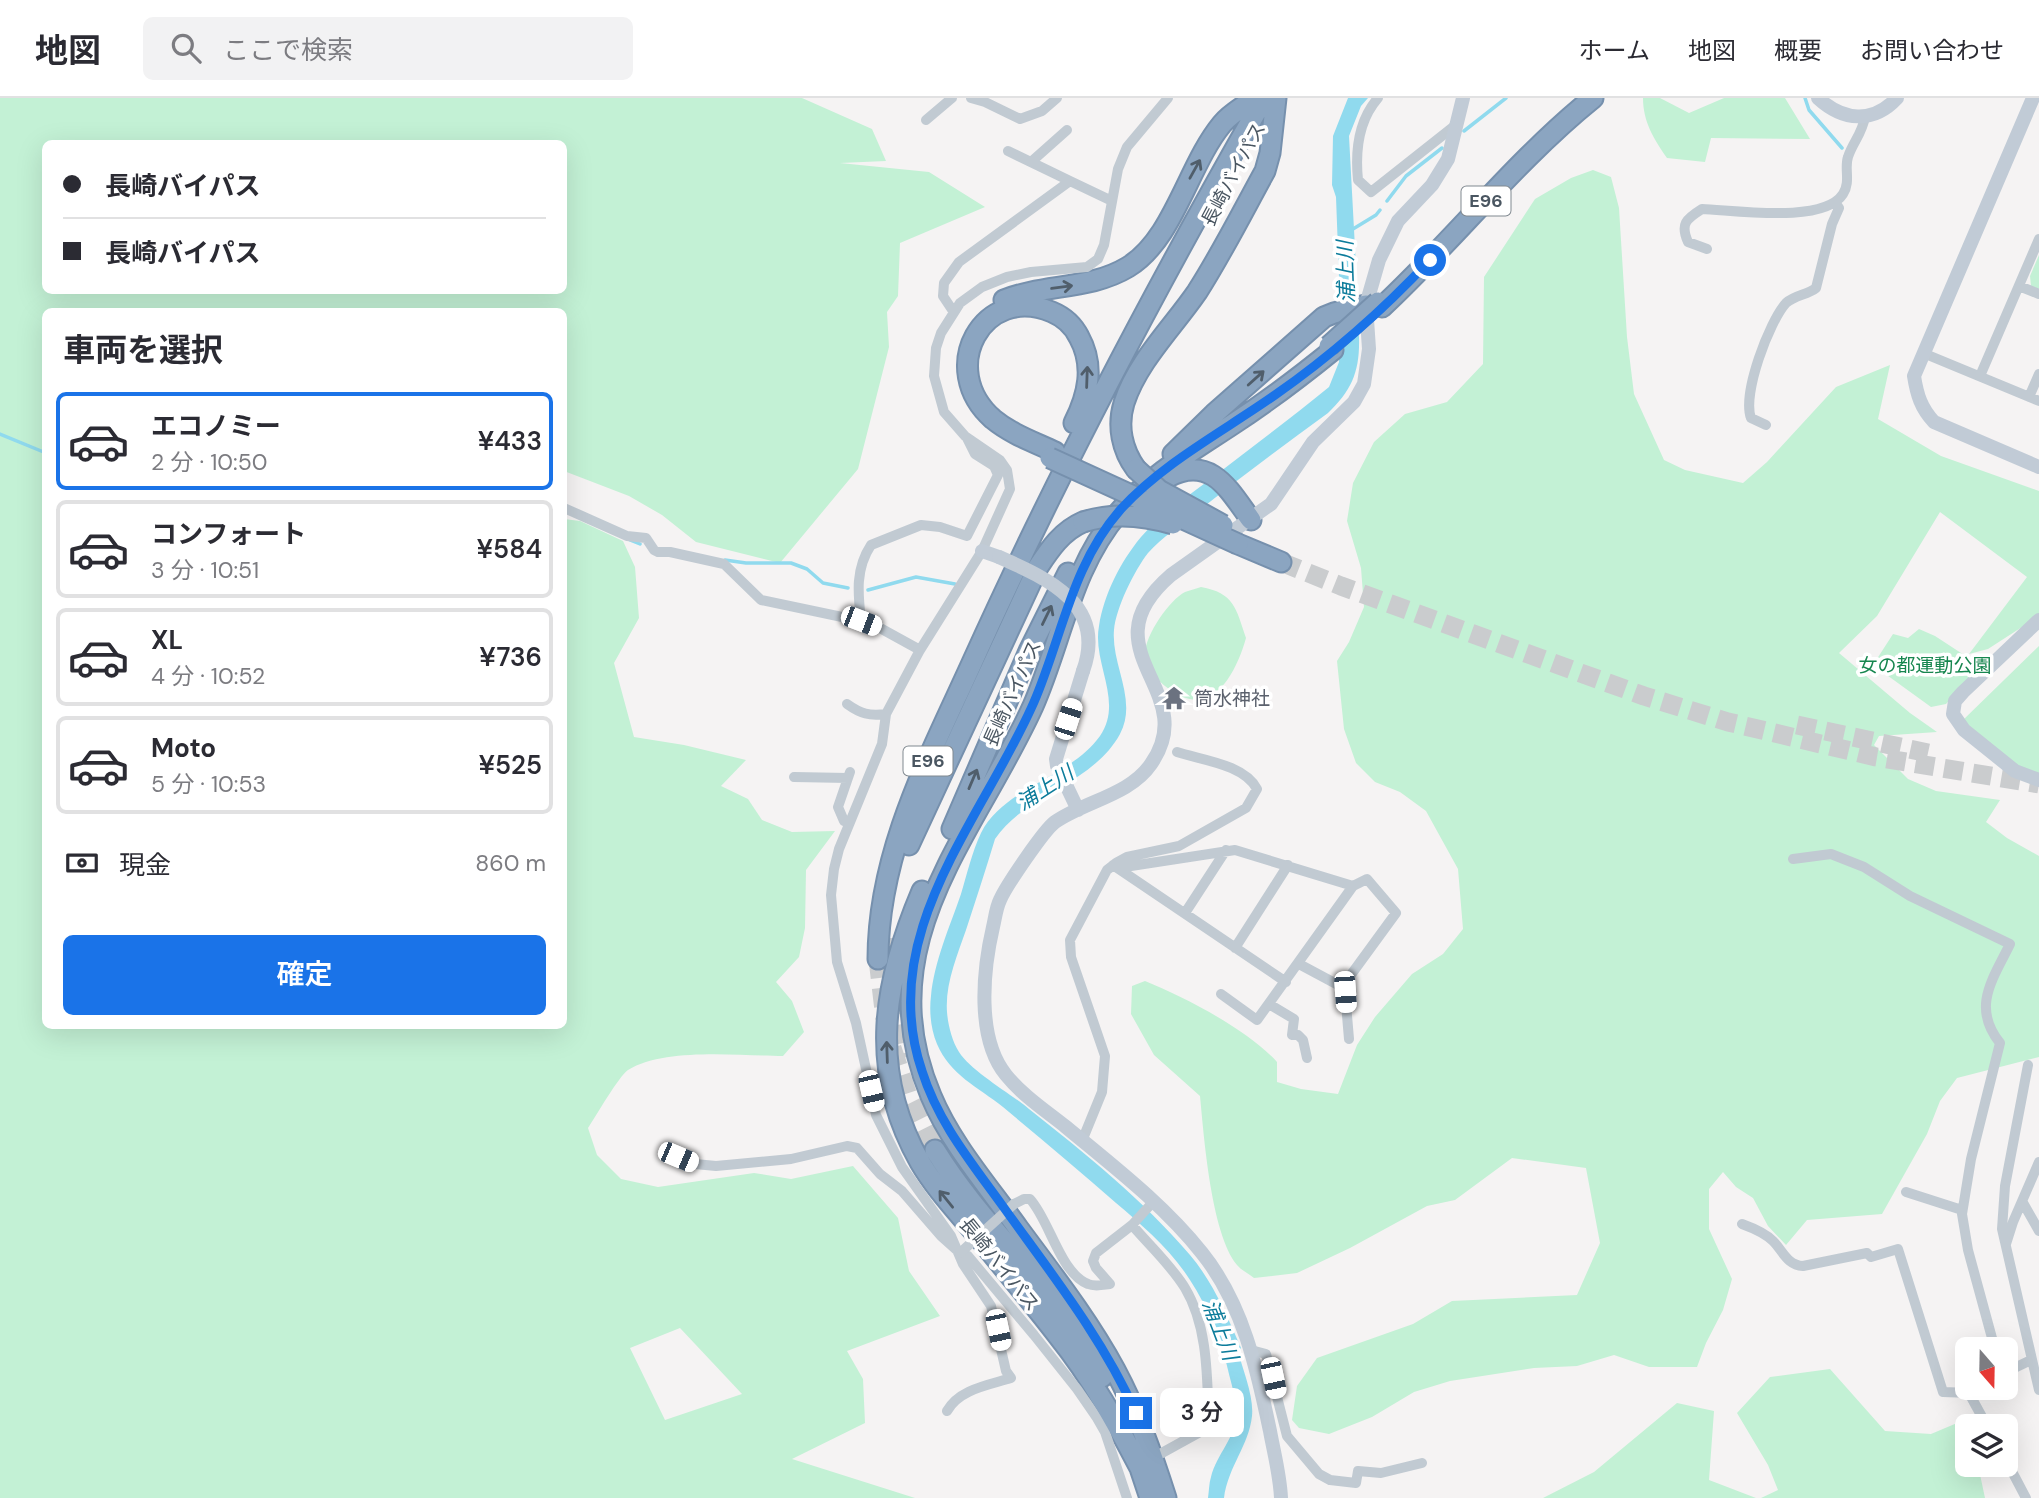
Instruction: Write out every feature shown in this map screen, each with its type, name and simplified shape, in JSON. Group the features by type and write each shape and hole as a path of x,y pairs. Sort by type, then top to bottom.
{"highway":[{"path":"1244,533 1003,436 980,420 966,404 955,368 958,348 966,328 981,312 1022,293 1104,278 1135,262 1157,239 1221,125 1256,98"},
{"name":"長崎バイパス","path":"878,959 883,892 894,847 911,800 1031,535 1078,440 1264,98"},
{"path":"1274,98 1270,153 1265,171 1197,291 1145,364 1125,401 1121,420 1122,438 1127,454 1136,469 1159,490 1244,533 1282,559"},
{"name":"長崎バイパス","path":"892,938 895,895 926,792 1037,538 1077,455 1274,98"},
{"name":"長崎バイパス","path":"1166,1498 1149,1444 1130,1399 1092,1332 943,1121 925,1081 915,1046 911,997 919,941 937,887 972,816 1013,747 1052,662 1082,569 1104,531 1121,509 1146,485 1279,393 1331,348 1523,151 1580,98"},
{"name":"長崎バイパス","path":"1372,305 1412,279 1530,157 1592,98"},
{"path":"1170,457 1214,414 1324,317 1372,305"},
{"path":"883,892 889,842 911,771 1085,397 1089,378 1088,366 1086,353 1076,330 1060,315 1035,306 1020,306 995,315 978,331 967,358 967,378 979,403 995,420 1052,455"},
{"name":"長崎バイパス","path":"1141,1464 1087,1374 945,1198 921,1163 907,1136 894,1097 887,1063 886,1022 889,993 913,913 1029,652 1079,551 1094,527 1119,498 1170,457 1331,348"},
{"path":"1104,531 1148,490 1166,477 1187,469 1204,471 1220,479 1235,498 1244,533"},
{"path":"909,845 1038,567 1057,540 1083,522 1107,516 1137,516 1244,533"},
{"name":"長崎バイパス","path":"907,1057 921,1096 950,1150 998,1213 1070,1299"},
{"name":"長崎バイパス","path":"935,1150 951,1175 1051,1297 1074,1331 1114,1398 1141,1464 1150,1498"}],"street":[{"path":"926,120 952,98"},
{"path":"971,98 1020,119 1035,116 1057,98"},
{"path":"861,621 858,586 860,568 871,545 921,525 940,527 967,536 998,475 994,466 975,454 965,436 944,412 934,376 936,348 953,311 968,295 1007,277 1093,264 1104,245 1118,169 1127,147 1168,98"},
{"path":"1378,98 1370,108 1355,156 1358,180 1371,192 1457,124"},
{"path":"1281,1498 1269,1424 1251,1350 1221,1279 1201,1252 1151,1204 1005,1074 986,1025 983,983 999,901 1053,823 1075,803 1136,780 1150,766 1164,739 1165,714 1161,698 1144,665 1138,645 1138,622 1145,603 1171,575 1244,533 1271,505 1313,442 1354,402 1364,384 1379,260 1398,221 1432,185 1448,159 1463,98"},
{"path":"1818,98 1831,110 1848,116 1865,117 1879,113 1897,98"},
{"path":"2033,98 1914,376 1924,411 1934,422 2039,467"},
{"path":"1707,249 1688,242 1683,231 1692,215 1702,209 1792,213 1811,211 1835,202 1847,184 1848,158 1863,131 1865,117"},
{"path":"1031,162 1068,130"},
{"path":"1008,151 1112,201"},
{"path":"953,311 943,296 944,284 959,262 1070,181"},
{"path":"1766,425 1749,414 1761,348 1784,305 1816,288 1832,224 1839,208 1835,202"},
{"path":"1980,376 2039,239"},
{"path":"2019,286 2039,294"},
{"path":"1923,353 2034,399 2039,374"},
{"path":"947,1411 957,1398 965,1393 1011,1378 1006,1371 991,1306 963,1264 951,1236 902,1167 876,1115 856,1023 837,962 831,895 839,849 882,744 886,713 920,650 982,551 1010,489 1010,478 1000,460 965,436"},
{"path":"567,509 627,536 646,538 658,552 670,552 724,565 761,600 861,621 920,650"},
{"path":"982,551 1052,582 1071,600 1085,621 1089,654 1056,759 1075,803"},
{"path":"2039,620 1955,701 1953,714 1964,730 2015,771 2039,779"},
{"path":"847,704 861,714 873,716 886,713"},
{"path":"1082,1141 1102,1092 1105,1056 1071,957 1070,940 1107,870 1127,857 1179,846 1246,808 1255,794 1255,785 1241,773 1177,752"},
{"path":"794,777 849,775 838,807 844,821 849,822"},
{"path":"1185,913 1226,850"},
{"path":"1115,864 1131,866 1235,850 1353,886"},
{"path":"1793,859 1831,854 1842,858 2010,944 1988,988 1985,1004 1985,1019 2000,1043 1971,1158 1962,1210 1968,1250 1991,1337"},
{"path":"1115,864 1286,982"},
{"path":"1235,948 1288,865"},
{"path":"1221,994 1257,1020 1353,886 1367,879 1396,913 1342,987"},
{"path":"1299,964 1342,987 1345,992 1349,1039"},
{"path":"1269,1004 1293,1019 1292,1035 1298,1035 1303,1040 1307,1058"},
{"path":"2028,1065 2005,1186 2002,1229 2039,1390"},
{"path":"667,1147 678,1157 695,1164 716,1166 791,1159 847,1146 857,1148 960,1253 968,1256 1077,1389 1105,1432 1127,1498"},
{"path":"2006,1244 2039,1162"},
{"path":"1906,1192 1962,1210"},
{"path":"960,1253 1014,1204 1030,1199 1039,1208 1069,1268 1086,1284 1110,1284 1096,1268 1093,1261 1096,1253 1132,1225 1151,1204"},
{"path":"2022,1201 2039,1231"},
{"path":"1742,1224 1771,1239 1796,1266 1867,1254 1871,1257 1898,1249 1944,1392 1955,1391"},
{"path":"1132,1225 1184,1287 1200,1322 1209,1427 1160,1454"},
{"path":"1251,1350 1266,1354 1287,1436 1319,1474 1330,1480 1356,1483 1358,1471 1381,1473 1422,1463"},
{"path":"2018,1366 2031,1360"},
{"path":"1118,1474 1141,1464"},
{"path":"2015,1477 2026,1498"}],"green space":[{"path":"0,98 802,98 872,129 886,161 840,163 929,172 985,207 900,243 898,296 887,312 889,347 858,469 780,563 696,542 662,515 629,496 567,472 567,308 42,308 42,1029 567,1029 567,519 580,521 623,541 635,567 639,618 614,663 634,737 684,745 746,760 721,786 748,799 762,820 792,832 835,831 806,870 805,928 799,957 776,982 792,1001 804,1032 783,1056 682,1055 644,1063 628,1070 613,1088 588,1128 597,1155 621,1179 658,1187 754,1173 791,1179 853,1166 898,1218 909,1271 940,1316 847,1351 863,1379 865,1423 792,1459 915,1498 0,1498","holes":["680,1328 742,1394 665,1420 630,1348"]},
{"path":"1643,98 1660,98 1689,113 1724,98 1785,98 1810,139 1711,138 1705,162 1667,158 1647,123"},
{"path":"1593,170 1611,177 1619,208 1627,337 1634,394 1664,460 1685,470 1743,483 1767,462 1836,387 1890,365 1878,419 1941,456 2039,491 2039,616 1988,649 1969,654 2027,577 1940,512 1877,616 1839,653 1910,713 1937,732 1879,736 1874,745 1908,779 1936,791 2000,800 1986,822 2007,838 2039,856 2039,1057 1957,1078 1940,1101 1927,1134 1882,1214 1807,1220 1786,1245 1768,1226 1753,1198 1736,1187 1723,1172 1709,1189 1709,1229 1732,1279 1723,1310 1697,1367 1649,1367 1614,1355 1577,1366 1534,1368 1450,1381 1414,1392 1372,1417 1329,1434 1299,1428 1292,1420 1297,1386 1317,1358 1413,1324 1452,1301 1577,1295 1600,1243 1586,1168 1512,1158 1455,1200 1427,1206 1297,1273 1254,1278 1237,1265 1221,1231 1210,1184 1200,1096 1154,1055 1131,1014 1132,986 1145,981 1197,1005 1250,1038 1277,1062 1277,1082 1301,1089 1338,1094 1357,1045 1375,1017 1412,974 1443,954 1463,929 1458,869 1426,811 1400,792 1375,782 1356,763 1344,729 1337,661 1349,642 1364,607 1361,568 1347,521 1353,483 1374,442 1405,414 1447,402 1483,364 1484,277 1535,199 1571,178"},
{"path":"2039,255 2039,289 2031,286 2030,276"},
{"path":"1201,587 1221,593 1232,603 1246,638 1227,680 1207,697 1195,700 1181,696 1162,683 1150,668 1145,655 1153,629 1165,611 1185,592"},
{"name":"女の都運動公園","path":"1919,629 1935,636 1981,666 1946,704 1931,707 1873,665 1893,634 1908,638"},
{"name":"女の都運動公園","path":"2039,646 2039,776 2008,761 1962,721"},
{"path":"1830,1369 1885,1431 1931,1434 1955,1424 1955,1477 1981,1477 1985,1498 1761,1498 1778,1490 1768,1465 1737,1413 1770,1377"},
{"path":"1677,1403 1714,1411 1709,1480 1756,1498 1543,1498 1594,1472"}],"water":[{"name":"浦上川","path":"1348,98 1368,98 1361,106 1349,136 1359,337 1358,360 1349,388 1328,413 1172,531 1148,553 1132,579 1115,621 1114,643 1126,708 1120,734 1108,751 1093,765 1024,810 1008,823 995,839 948,991 949,1027 965,1060 1072,1143 1133,1196 1190,1255 1219,1300 1241,1348 1238,1351 1250,1392 1252,1416 1224,1498 1208,1498 1214,1469 1234,1429 1237,1412 1222,1346 1203,1301 1182,1269 1146,1229 949,1064 933,1033 931,996 939,957 972,855 991,817 1005,804 1087,750 1100,736 1107,723 1108,696 1098,640 1099,626 1109,590 1127,557 1141,537 1166,513 1329,387 1339,362 1340,304 1336,197 1332,185 1333,136"}],"waterway":[{"path":"1464,131 1506,98"},
{"path":"1805,98 1809,110 1842,148"},
{"path":"1387,201 1406,176 1442,148"},
{"path":"1353,229 1380,210"},
{"path":"0,434 42,451"},
{"path":"630,540 640,544"},
{"path":"725,560 791,563 807,569 823,583 848,588"},
{"path":"868,590 916,577 955,584"}],"tunnel":[{"path":"1281,562 1644,696 1728,722 1876,757 2039,784"},
{"path":"1797,725 1928,753"},
{"path":"892,938 894,994 907,1057"},
{"path":"878,959 885,1019"},
{"path":"892,1048 908,1096 935,1150"}],"place":[{"name":"筒水神社","path":"1174,698"}],"route":[{"path":"1136,1413 1114,1368 1092,1332 964,1153 936,1106 921,1070 912,1022 913,970 919,941 937,887 972,816 1013,747 1052,662 1082,569 1113,519 1146,485 1279,393 1333,350 1430,260"}]}
